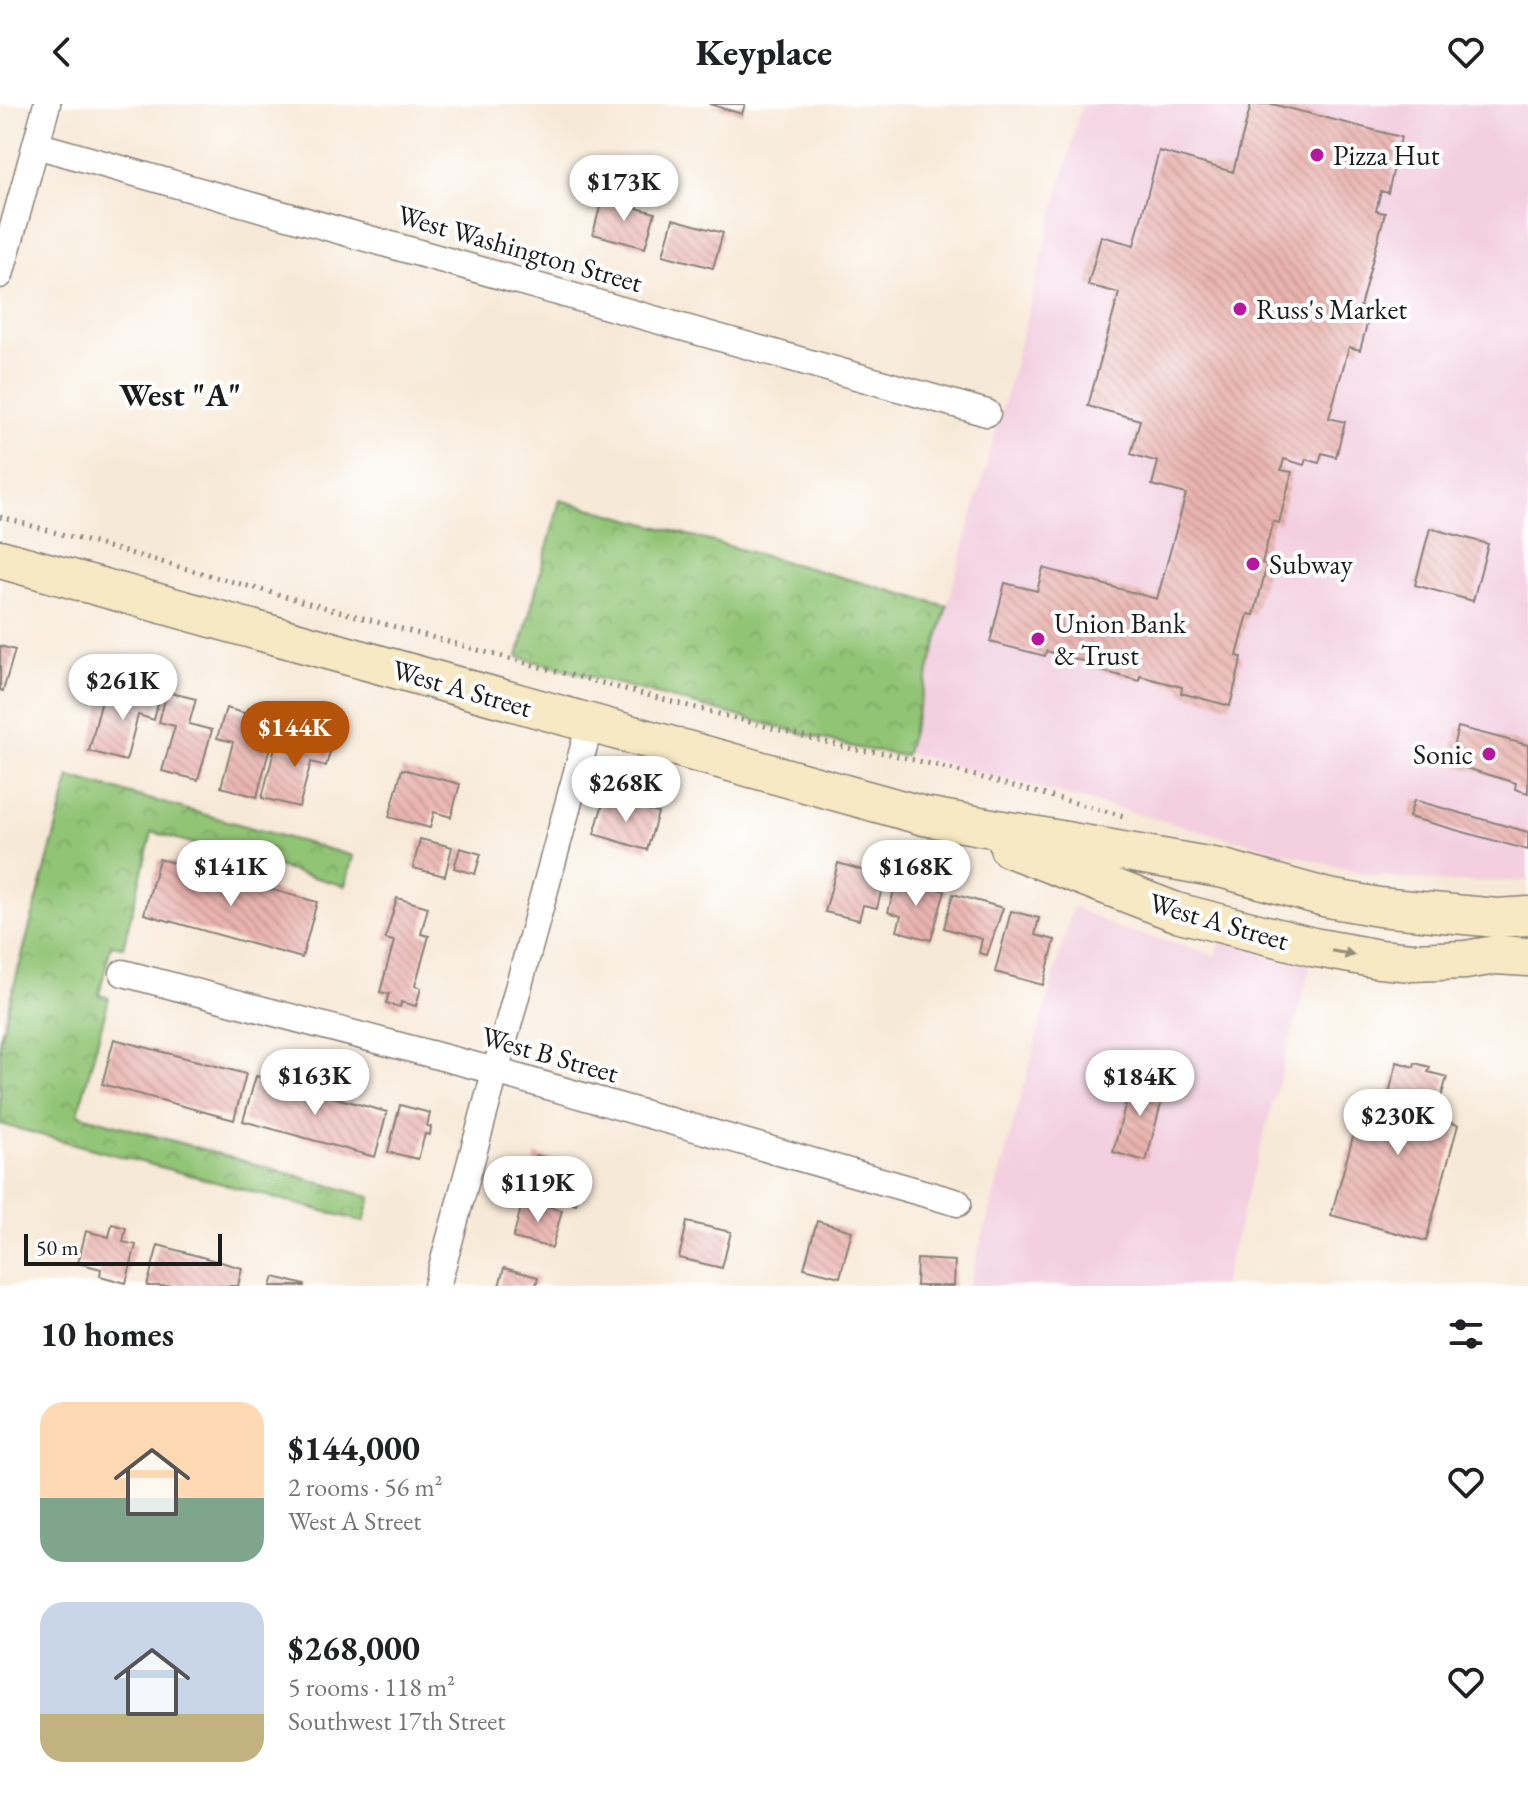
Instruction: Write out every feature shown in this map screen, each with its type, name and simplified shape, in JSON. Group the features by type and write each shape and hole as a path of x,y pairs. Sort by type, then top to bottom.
{"main road":[{"name":"West A Street","path":"0,559 1191,891 1205,892 1215,888 1224,869 1328,898 1366,905 1431,914 1513,917"},
{"name":"West A Street","path":"924,816 1176,912 1248,932 1379,959 1425,962 1496,955 1528,957"},
{"path":"1248,932 1261,914 1276,912 1375,931 1423,930 1513,917"},
{"path":"1465,960 1528,975"}],"street":[{"path":"0,275 47,104"},
{"name":"West Washington Street","path":"36,145 987,413"},
{"path":"437,1286 590,724"},
{"name":"West B Street","path":"123,973 495,1071 958,1203"}],"path":[{"path":"0,517 529,664 856,750 906,758"}],"shaded area":[{"path":"1082,104 1528,104 1528,881 1454,882 1374,876 906,753 1009,384"},
{"path":"1073,906 1114,927 1216,955 1223,934 1313,958 1222,1286 969,1286"}],"green space":[{"path":"560,500 947,606 905,756 857,748 518,657"},
{"path":"70,777 353,856 345,886 152,832 123,947 111,945 99,995 109,998 78,1114 371,1197 364,1222 0,1124 0,1038"}],"building":[{"path":"709,104 745,104 742,114"},
{"path":"1251,104 1272,104 1401,137 1388,193 1381,191 1376,211 1385,213 1360,307 1371,310 1360,350 1349,347 1329,418 1345,422 1336,457 1322,453 1319,463 1306,459 1304,465 1284,459 1281,470 1292,472 1279,523 1273,521 1262,563 1267,565 1254,615 1248,614 1237,656 1242,657 1230,706 1181,693 1182,687 1140,676 1139,681 1046,651 1045,656 990,642 1005,583 1037,591 1043,568 1157,599 1186,494 1152,485 1158,462 1131,454 1140,420 1088,406 1119,293 1088,285 1101,236 1134,245 1159,151 1233,172"},
{"path":"602,199 655,213 645,248 593,234"},
{"path":"673,219 723,233 713,268 663,255"},
{"path":"1430,528 1488,544 1473,601 1415,585"},
{"path":"0,646 15,650 3,691 0,690"},
{"path":"132,683 161,691 154,720 138,715 126,761 89,751 102,700 126,706"},
{"path":"167,692 196,699 189,724 212,730 198,780 162,771 175,726 159,722"},
{"path":"226,708 254,716 248,741 270,747 257,797 221,787 233,742 217,738"},
{"name":"Sonic","path":"1458,727 1528,745 1528,793 1515,789 1516,783 1449,763"},
{"path":"305,730 334,738 326,766 311,762 299,807 262,798 275,747 299,753"},
{"path":"402,769 460,784 451,817 434,812 430,828 389,817"},
{"path":"605,797 658,813 647,850 594,834"},
{"path":"1414,800 1528,832 1528,850 1409,817"},
{"path":"420,839 452,847 445,876 413,868"},
{"path":"460,848 481,854 475,874 454,868"},
{"path":"159,859 317,902 302,958 144,914"},
{"path":"838,863 885,877 877,908 863,905 859,920 825,912"},
{"path":"897,880 945,891 931,940 897,931 901,916 888,912"},
{"path":"953,894 1003,908 987,955 979,953 982,939 944,928"},
{"path":"397,898 428,907 421,934 429,936 415,986 421,988 416,1006 401,1002 400,1007 386,1003 389,994 380,992 394,941 385,939"},
{"path":"1011,911 1039,918 1035,935 1055,940 1043,985 995,972"},
{"path":"114,1039 246,1074 234,1120 102,1084"},
{"path":"1397,1062 1430,1067 1428,1072 1447,1077 1435,1118 1458,1125 1426,1241 1331,1215 1364,1098 1386,1105"},
{"path":"256,1076 387,1112 375,1157 243,1121"},
{"path":"1133,1076 1166,1085 1146,1161 1113,1152"},
{"path":"400,1105 430,1113 427,1126 431,1127 430,1135 425,1134 418,1159 388,1152"},
{"path":"536,1155 585,1168 576,1204 526,1190"},
{"path":"523,1200 562,1210 552,1248 513,1238"},
{"path":"817,1221 852,1231 840,1277 804,1268"},
{"path":"687,1222 731,1232 722,1268 679,1258"},
{"path":"112,1224 126,1228 123,1242 136,1245 126,1283 100,1276 101,1269 78,1263 86,1231 109,1237"},
{"path":"158,1245 242,1268 238,1286 147,1286"},
{"path":"917,1259 955,1261 954,1286 916,1286"},
{"path":"504,1268 538,1277 536,1286 499,1286"},
{"path":"274,1277 305,1285 305,1286 271,1286"}],"place":[{"name":"Pizza Hut","path":"1317,155"},
{"name":"Russ's Market","path":"1240,309"},
{"name":"Subway","path":"1253,564"},
{"name":"Union Bank & Trust","path":"1038,639"},
{"name":"Sonic","path":"1489,754"}],"district":[{"name":"West \"A\"","path":"180,395"}]}
